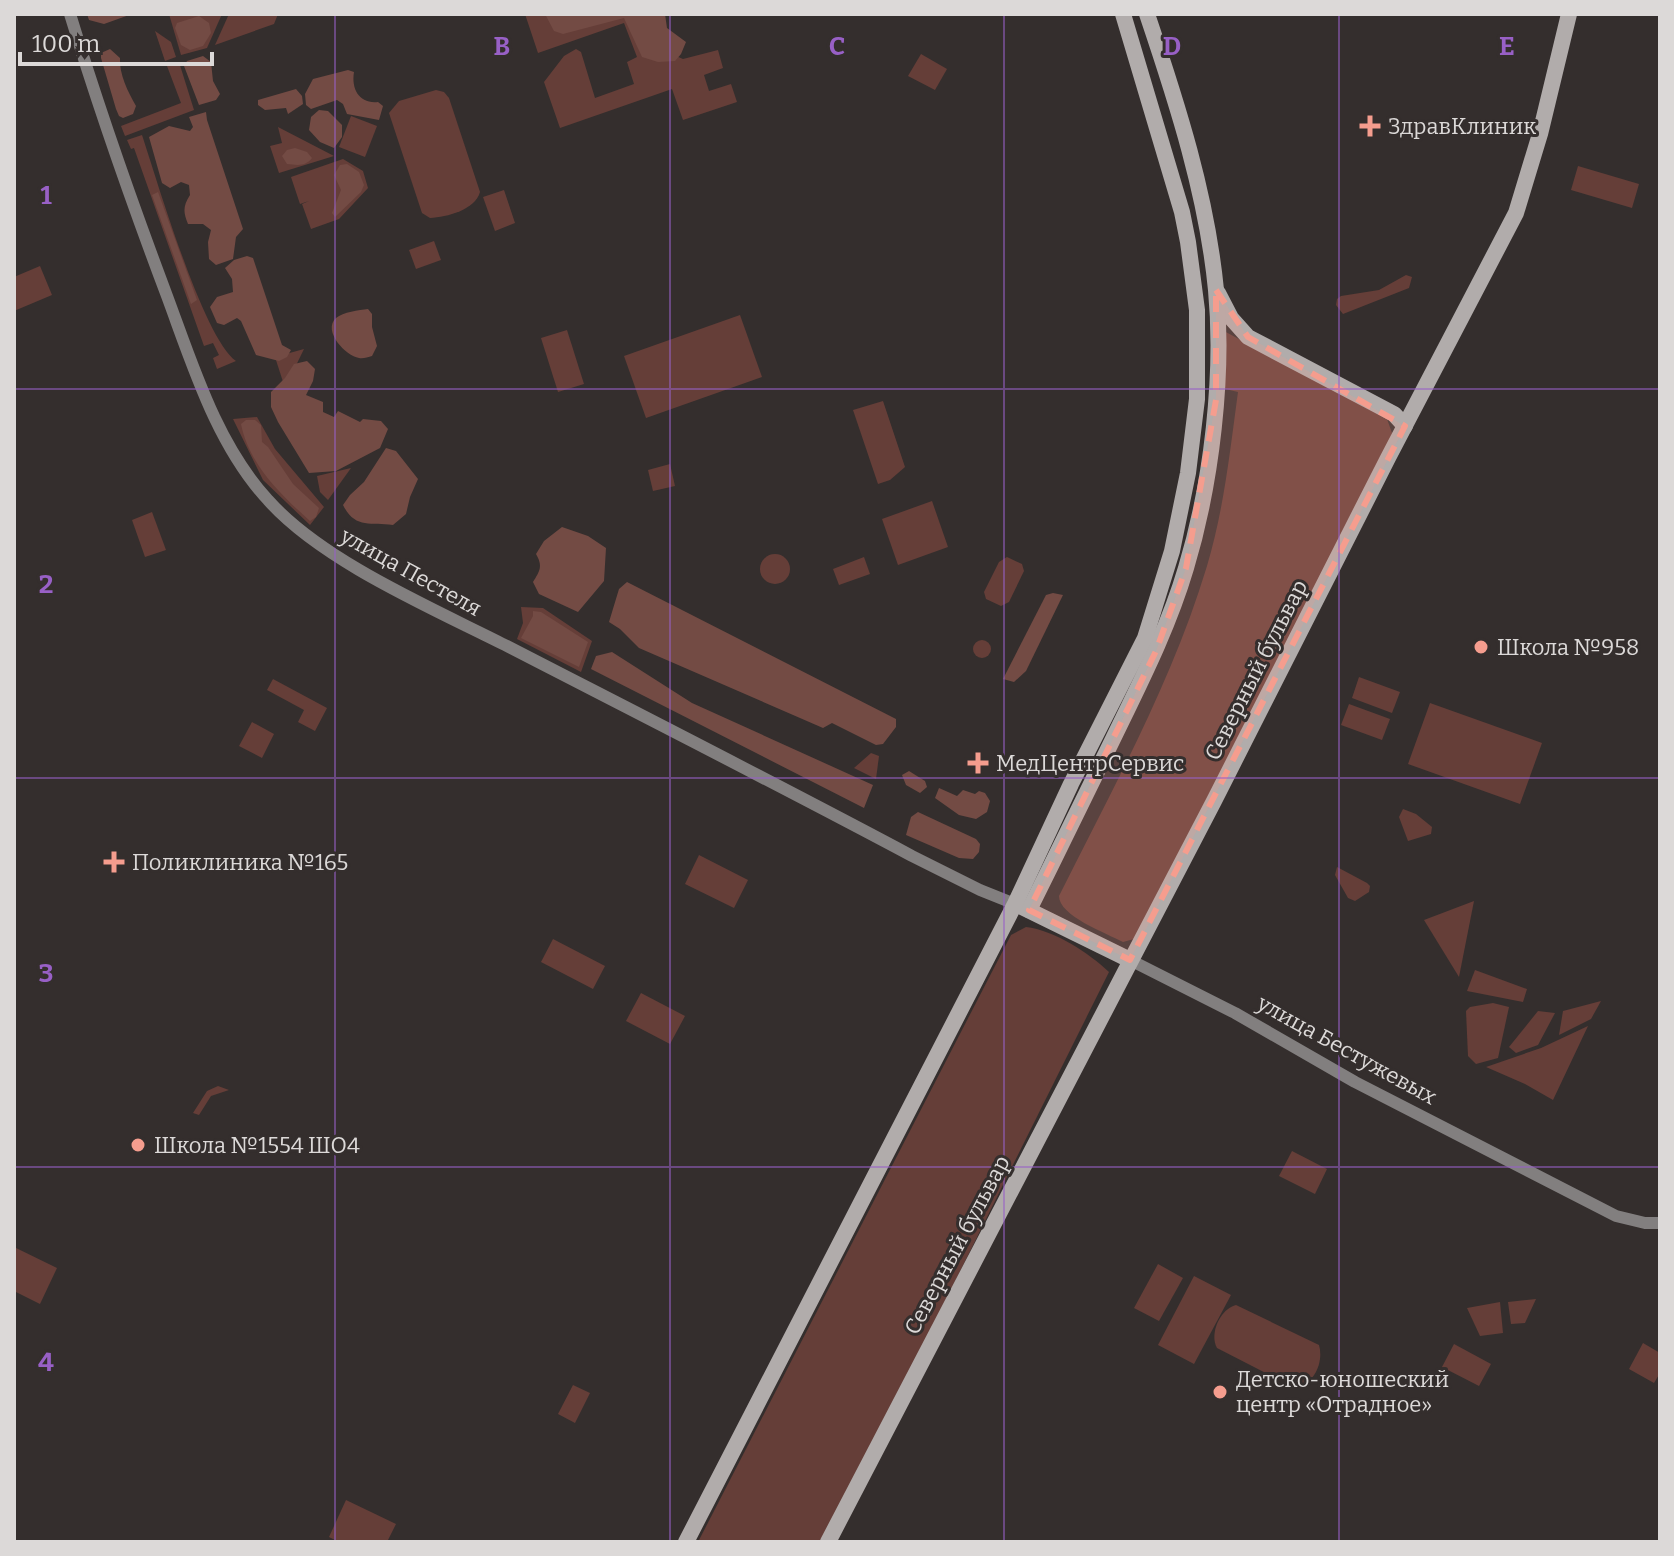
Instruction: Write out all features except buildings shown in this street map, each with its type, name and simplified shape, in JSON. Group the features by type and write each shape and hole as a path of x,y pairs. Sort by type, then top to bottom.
{"main road":[{"path":"1022,907 1071,784 1145,638 1172,551 1188,473 1197,399 1197,310 1188,242 1173,180 1123,14"},
{"path":"686,1542 1156,651 1186,568 1206,481 1216,400 1216,290 1196,176 1147,14"},
{"name":"Северный бульвар","path":"828,1542 1516,213 1540,134 1569,14"},
{"path":"1216,290 1231,318 1248,337 1394,414 1405,426"},
{"name":"улица Бестужевых","path":"1022,907 1130,960"}],"street":[{"name":"улица Пестеля","path":"70,14 120,170 201,384 239,462 267,500 289,521 332,552 423,603 912,856 1022,907"},
{"name":"улица Бестужевых","path":"1130,960 1235,1013 1355,1082 1616,1216 1660,1223"}],"highlighted area":[{"path":"1216,290 1248,337 1405,426 1130,960 1029,910 1156,651 1186,568 1216,400"}],"shaded area":[{"path":"87,14 132,14 104,24 89,20"},
{"path":"169,14 222,14 207,48 181,55"},
{"path":"229,14 278,14 274,24 215,45"},
{"path":"525,14 653,14 667,52 683,59 718,50 723,68 704,75 709,91 731,84 737,102 683,120 672,89 560,128 544,82 564,56 576,49 581,52 595,98 634,84 627,62 637,57 624,23 538,53"},
{"path":"545,14 665,14 667,28 686,42 675,61 658,62 642,57 624,18 563,34 554,31"},
{"path":"199,16 209,23 211,33 203,46 190,50 181,45 175,28 177,23"},
{"path":"155,31 171,42 176,57 165,61"},
{"path":"110,49 120,58 127,89 136,106 133,114 123,118 116,109 101,58 101,53"},
{"path":"921,54 947,69 935,90 908,76"},
{"path":"203,56 211,62 213,81 220,94 216,100 199,105 184,66 187,61"},
{"path":"179,62 194,110 125,136 121,126 181,103 167,66"},
{"path":"348,70 354,72 358,94 366,101 378,102 383,106 379,120 347,114 343,104 337,100 311,109 306,105 305,94 313,79"},
{"path":"296,89 302,96 303,104 288,114 286,108 265,110 258,105 258,100"},
{"path":"436,90 444,92 449,98 480,192 466,208 430,218 422,213 389,113 399,101"},
{"path":"319,110 328,111 342,125 342,137 334,148 320,142 309,130 311,117"},
{"path":"206,112 243,229 236,237 233,259 216,265 209,259 211,230 203,224 188,224 186,220 184,209 190,195 189,185 181,182 170,188 162,183 149,137 169,126 190,131 193,127 189,117"},
{"path":"351,116 377,126 365,157 339,147"},
{"path":"278,127 334,156 279,173 270,146 282,143"},
{"path":"142,135 196,291 223,347 236,361 217,369 213,358 219,355 213,343 204,346 134,148 131,149 127,140"},
{"path":"295,148 307,152 312,158 304,164 287,164 282,156 287,150"},
{"path":"343,159 363,171 368,188 339,219 311,229 302,204 309,201 300,204 291,177"},
{"path":"347,164 359,172 364,185 361,192 335,217 332,213 341,190 334,175 340,165"},
{"path":"1578,166 1639,184 1632,208 1571,190"},
{"path":"504,190 515,223 495,231 483,197"},
{"path":"158,192 197,300 191,304 152,195"},
{"path":"434,241 441,260 416,269 409,250"},
{"path":"247,256 253,258 282,345 291,350 287,357 279,361 256,355 241,321 237,318 224,325 217,323 210,307 217,297 233,292 232,279 225,268 234,260"},
{"path":"40,266 52,295 14,311 14,277"},
{"path":"1406,275 1412,277 1409,288 1343,314 1336,305 1341,296 1379,290"},
{"path":"368,309 372,314 377,346 372,356 359,358 348,353 337,342 332,323 343,314"},
{"path":"740,315 762,377 646,418 624,356"},
{"path":"567,330 584,384 558,392 541,338"},
{"path":"1224,331 1387,419 1392,433 1391,442 1134,939 1123,942 1075,917 1061,903 1059,896 1159,693 1207,566 1222,501 1238,392 1221,388"},
{"path":"304,349 285,388 275,357"},
{"path":"307,361 315,369 306,395 323,402 323,412 334,417 338,411 360,422 363,419 381,421 388,429 380,448 336,471 309,473 271,407 271,392 294,364"},
{"path":"883,401 905,467 890,480 878,484 853,410"},
{"path":"257,417 275,449 324,507 310,525 263,480 233,419"},
{"path":"246,420 255,420 261,425 262,442 293,484 319,508 316,517 310,521 258,465 241,424"},
{"path":"386,448 396,451 418,479 406,514 393,525 358,521 343,505 364,482"},
{"path":"670,464 675,486 653,491 648,470"},
{"path":"351,468 328,500 320,492 317,476"},
{"path":"932,501 948,547 898,565 882,519"},
{"path":"152,512 166,550 145,557 132,520"},
{"path":"562,527 588,536 606,548 604,581 578,612 539,594 533,582 540,568 536,554 544,541"},
{"path":"775,554 786,558 790,569 786,580 775,584 764,580 760,569 764,558"},
{"path":"864,557 870,574 839,585 833,569"},
{"path":"1007,557 1022,564 1024,571 1009,602 1001,606 986,599 984,592 999,562"},
{"path":"627,582 896,719 896,727 883,744 876,745 832,723 823,728 639,648 609,622 619,589"},
{"path":"1046,595 1063,595 1026,671 1014,682 1003,679"},
{"path":"521,607 543,608 592,641 581,672 517,639 523,623"},
{"path":"533,611 541,612 588,642 579,667 521,638"},
{"path":"978,640 986,640 991,649 989,656 978,658 973,653 973,645"},
{"path":"612,652 692,703 873,785 864,808 591,669 596,656"},
{"path":"1359,677 1400,692 1392,713 1352,698"},
{"path":"273,679 327,708 315,731 298,722 304,710 267,690"},
{"path":"1430,703 1542,743 1520,804 1408,764"},
{"path":"1349,704 1390,719 1382,740 1341,725"},
{"path":"252,722 274,734 262,758 239,746"},
{"path":"871,753 879,756 876,779 854,768"},
{"path":"909,771 925,781 927,787 920,793 906,785 902,775"},
{"path":"939,788 957,796 963,790 985,793 990,801 987,812 976,819 959,815 935,798"},
{"path":"1403,809 1416,814 1432,827 1431,834 1408,841 1399,817"},
{"path":"918,812 976,839 980,844 979,852 973,859 959,858 906,835 911,817"},
{"path":"699,855 748,880 734,908 685,884"},
{"path":"1337,867 1367,883 1369,892 1355,901 1348,898 1335,875"},
{"path":"1474,901 1459,977 1424,920"},
{"path":"1026,927 1070,944 1109,972 822,1542 698,1542 1011,935"},
{"path":"553,939 605,966 593,989 541,962"},
{"path":"1475,970 1527,989 1523,1002 1467,991"},
{"path":"641,993 685,1016 670,1044 626,1021"},
{"path":"1601,1001 1591,1019 1559,1035 1563,1011"},
{"path":"1493,1003 1509,1007 1498,1058 1476,1064 1468,1056 1466,1011 1470,1007"},
{"path":"1538,1011 1555,1013 1538,1045 1516,1053 1509,1047"},
{"path":"1588,1026 1553,1100 1486,1067 1541,1048"},
{"path":"218,1086 229,1090 211,1096 199,1115 193,1113 207,1091"},
{"path":"1292,1151 1327,1169 1315,1194 1279,1176"},
{"path":"14,1247 57,1268 40,1304 14,1291"},
{"path":"1158,1264 1183,1278 1159,1321 1134,1308"},
{"path":"1194,1276 1231,1295 1194,1364 1158,1345"},
{"path":"1536,1299 1525,1323 1511,1324 1508,1302"},
{"path":"1500,1302 1503,1333 1480,1336 1467,1308"},
{"path":"1236,1305 1319,1345 1319,1365 1309,1382 1298,1388 1291,1386 1217,1348 1215,1329 1225,1311"},
{"path":"1643,1343 1660,1353 1660,1373 1654,1383 1629,1369"},
{"path":"1454,1344 1491,1364 1479,1386 1442,1367"},
{"path":"573,1385 590,1393 575,1423 558,1414"},
{"path":"346,1500 396,1524 387,1542 339,1542 329,1537"}],"place":[{"name":"ЗдравКлиник","path":"1370,126"},
{"name":"Школа №958","path":"1481,647"},
{"name":"МедЦентрСервис","path":"978,763"},
{"name":"Поликлиника №165","path":"114,862"},
{"name":"Школа №1554 ШО4","path":"138,1145"},
{"name":"Детско-юношеский центр «Отрадное»","path":"1220,1392"}]}
